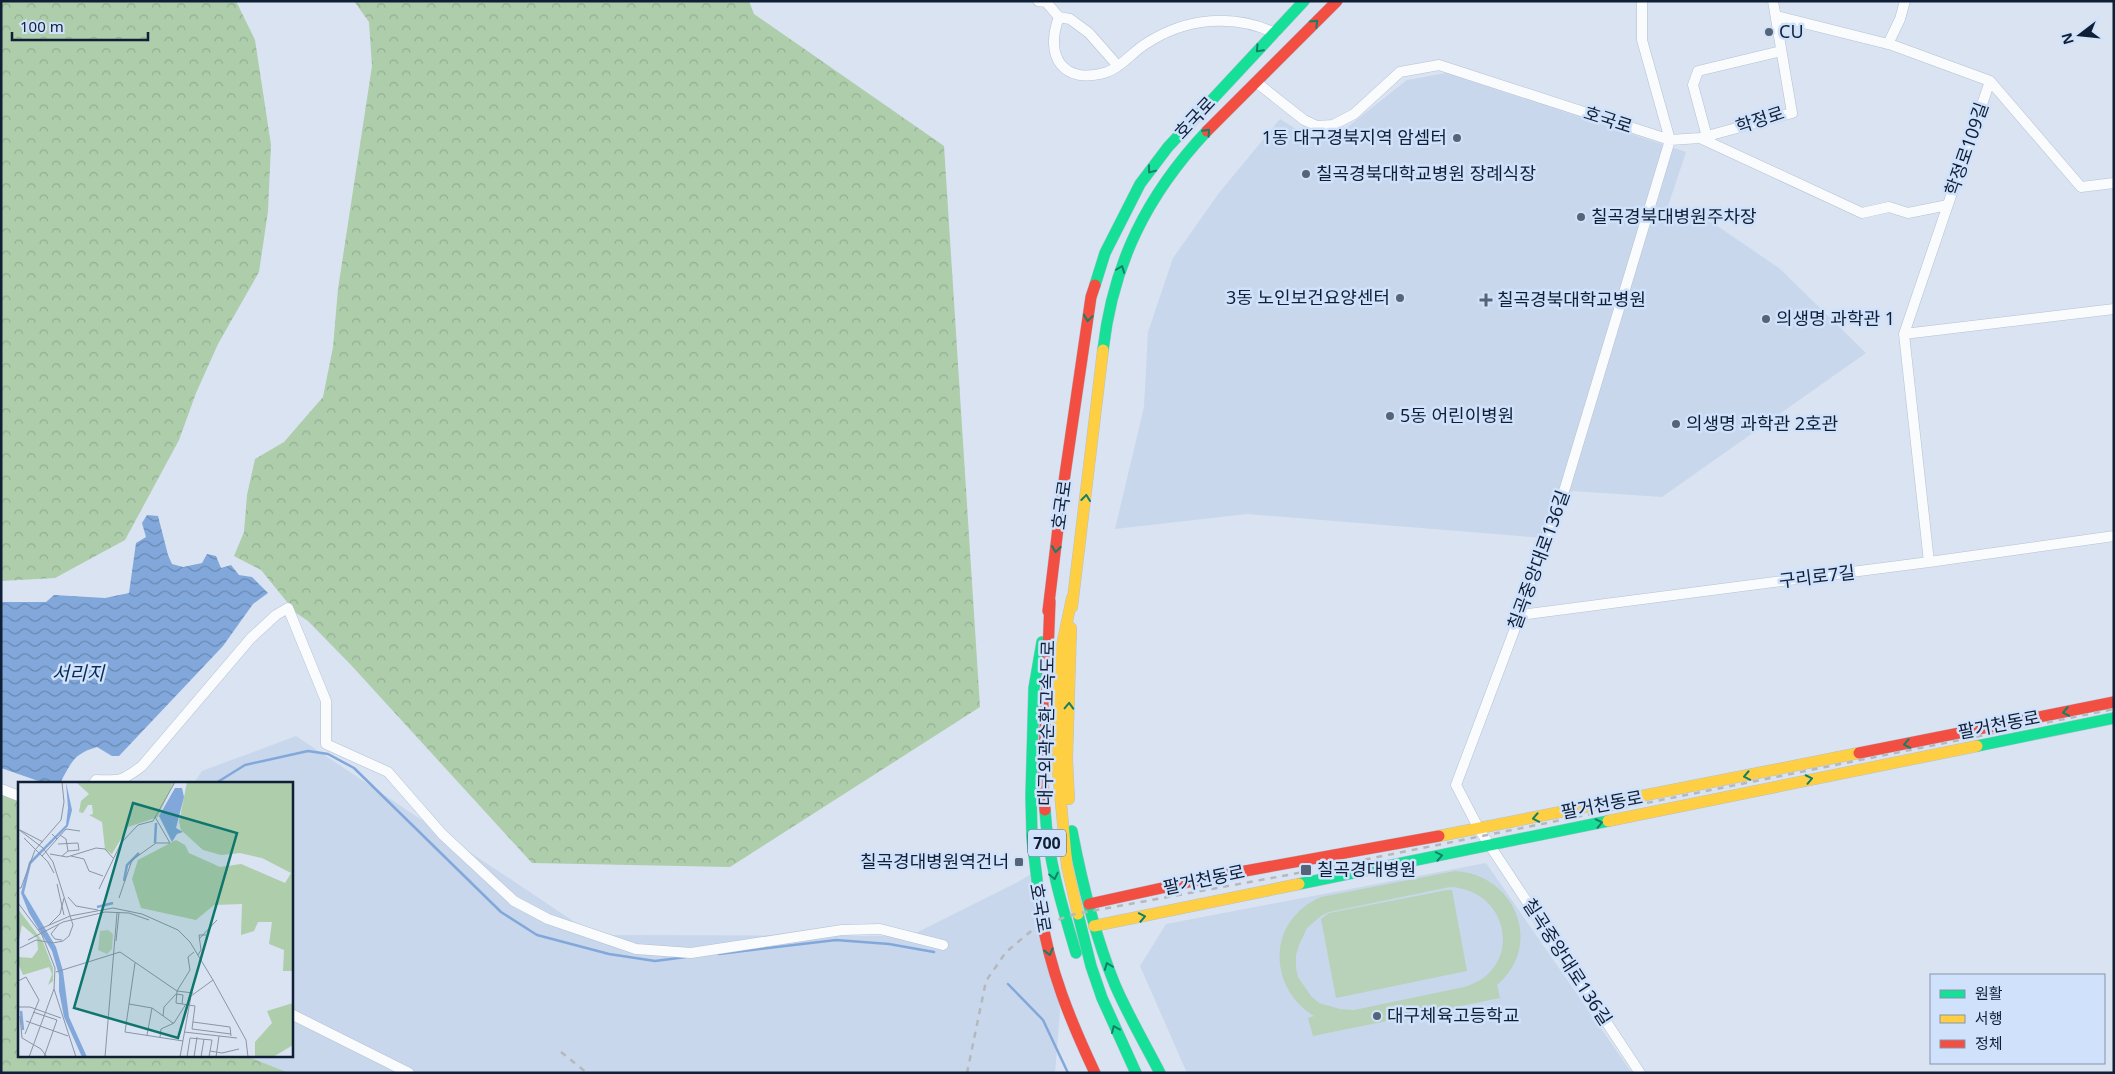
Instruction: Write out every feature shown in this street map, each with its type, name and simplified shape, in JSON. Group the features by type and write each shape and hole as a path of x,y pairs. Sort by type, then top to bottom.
{"main road":[{"name":"호국로","path":"1095,1073 1070,1021 1055,978 1040,918 1034,872 1031,774 1035,680 1050,600 1062,495 1091,297 1105,252 1140,184 1168,148 1304,1"},
{"name":"호국로","path":"1160,1073 1116,986 1094,926 1074,848 1069,801 1067,759 1072,598 1080,546 1105,331 1113,290 1130,245 1148,206 1168,176 1233,104 1337,1"},
{"name":"대구외곽순환고속도로","path":"1072,598 1060,655 1058,772 1067,866 1091,966 1102,998 1136,1073"},
{"name":"대구외곽순환고속도로","path":"1050,600 1043,783 1047,842 1070,937 1099,1018 1124,1073"},
{"name":"팔거천동로","path":"1089,904 1212,877 1479,829 2114,702"},
{"name":"팔거천동로","path":"1094,926 2114,718"}],"street":[{"path":"1038,1 1046,2 1089,33 1118,66"},
{"path":"1642,1 1642,40 1670,140"},
{"name":"학정로","path":"1670,140 1703,138 1792,113 1773,1"},
{"path":"1888,44 1900,19 1905,1"},
{"path":"1055,9 1053,45 1058,60 1068,71 1082,76 1107,72 1118,66 1147,42 1164,33 1213,20 1233,19 1256,24 1275,33"},
{"name":"학정로109길","path":"1703,138 1862,213 1888,207 1908,213 1948,205 1990,82 1888,44 1776,16"},
{"path":"1703,138 1693,85 1698,71 1781,51"},
{"name":"호국로","path":"1256,82 1304,120 1317,126 1333,125 1354,114 1400,72 1439,65 1670,140"},
{"path":"1990,82 2081,187 2114,183"},
{"name":"칠곡중앙대로136길","path":"1640,1073 1492,845 1479,829 1456,785 1520,615 1543,544 1565,488 1670,140"},
{"path":"1928,562 1904,334 1948,205"},
{"path":"1904,334 2114,309"},
{"name":"구리로7길","path":"1520,615 2114,536"},
{"path":"95,782 96,780 113,782 124,779 142,766 252,638 276,615 288,608 326,701 326,744 388,772 442,834 514,901 548,919 636,949 691,953 842,930 880,929 943,945"},
{"path":"1,789 18,796"},
{"path":"292,1014 409,1073"}],"shaded area":[{"name":"칠곡경북대학교병원","path":"1446,73 1686,152 1668,206 1713,223 1779,268 1866,353 1662,497 1573,491 1567,494 1544,538 1247,514 1115,529 1144,407 1148,332 1173,258 1219,193 1280,119 1307,136 1340,133 1407,80"},
{"path":"296,736 594,935 910,936 1018,882 1034,872 1060,1011 1055,1073 289,1073 246,1056 292,1056 292,782 195,782 202,771"},
{"name":"대구체육고등학교","path":"1486,863 1632,1073 1187,1073 1140,966 1166,924"}],"green space":[{"path":"1,1 236,1 255,40 271,145 268,211 259,272 218,344 196,393 179,440 125,540 55,578 1,581"},
{"path":"354,1 749,1 754,14 944,146 980,707 730,867 532,863 351,665 308,621 296,613 261,570 234,556 244,532 247,495 255,459 284,442 323,397 333,347 338,289 372,66 369,22"},
{"path":"1,794 18,797 18,1056 246,1056 289,1073 1,1073"},
{"path":"1455,871 1476,875 1493,884 1507,898 1516,914 1520,932 1519,950 1511,968 1497,985 1500,998 1313,1036 1308,1018 1314,1016 1299,1004 1288,988 1281,972 1280,954 1283,937 1291,921 1303,908 1321,897","holes":["1450,887 1471,891 1486,901 1497,915 1502,932 1502,949 1496,965 1483,978 1464,987 1354,1010 1340,1009 1319,1003 1311,996 1298,977 1296,955 1307,928 1329,912"]},
{"path":"1452,890 1467,971 1336,998 1321,919 1329,913"}],"water":[{"name":"서리지","path":"147,515 158,516 172,564 183,567 202,563 207,554 216,556 221,568 231,565 239,575 252,577 268,593 253,604 223,646 119,756 112,756 97,747 89,750 74,760 61,782 41,782 1,768 1,602 46,602 54,595 105,598 129,593 136,543 146,537 142,523"}],"waterway":[{"path":"218,782 245,765 308,751 328,754 354,768 501,912 537,935 609,954 655,961 686,957"},
{"path":"719,954 836,940 889,944 934,952"},
{"path":"1008,984 1043,1020 1068,1073"}],"railway":[{"path":"967,1073 986,981 1006,952 1036,927 1075,914 1288,875 2114,709"},
{"path":"561,1052 587,1073"}],"traffic: fast":[{"path":"1095,285 1105,253 1140,184 1168,147 1304,1"},
{"path":"1103,350 1115,288 1124,259 1136,232 1150,205 1167,180 1207,131"},
{"path":"1041,913 1032,838 1031,796 1034,688 1042,642"},
{"path":"1977,746 2114,718"},
{"path":"1045,810 1052,865 1076,953"},
{"path":"1299,884 1608,821"},
{"path":"1072,831 1080,870 1101,948 1125,1007 1160,1073"},
{"path":"1078,914 1091,966 1102,998 1136,1073"}],"traffic: slow":[{"path":"1072,607 1103,350"},
{"path":"1072,598 1060,655 1058,772 1067,866 1078,914"},
{"path":"1069,799 1067,759 1071,628"},
{"path":"1608,821 1977,746"},
{"path":"1439,836 1859,753"},
{"path":"1094,926 1299,884"}],"traffic: jam":[{"path":"1207,131 1337,1"},
{"path":"1048,611 1062,495 1091,297 1095,285"},
{"path":"1045,810 1043,783 1050,601"},
{"path":"1859,753 2114,702"},
{"path":"1089,904 1212,877 1439,836"},
{"path":"1041,913 1055,975 1095,1073"}],"place":[{"name":"CU","path":"1769,32"},
{"name":"1동 대구경북지역 암셈터","path":"1457,138"},
{"name":"칠곡경북대학교병원 장례식장","path":"1306,174"},
{"name":"칠곡경북대병원주차장","path":"1581,217"},
{"name":"3동 노인보건요양센터","path":"1400,298"},
{"name":"칠곡경북대학교병원","path":"1486,300"},
{"name":"의생명 과학관 1","path":"1766,319"},
{"name":"5동 어린이병원","path":"1390,416"},
{"name":"의생명 과학관 2호관","path":"1676,424"},
{"name":"칠곡경대병원역건너","path":"1019,862"},
{"name":"칠곡경대병원","path":"1306,870"},
{"name":"대구체육고등학교","path":"1377,1016"}]}
